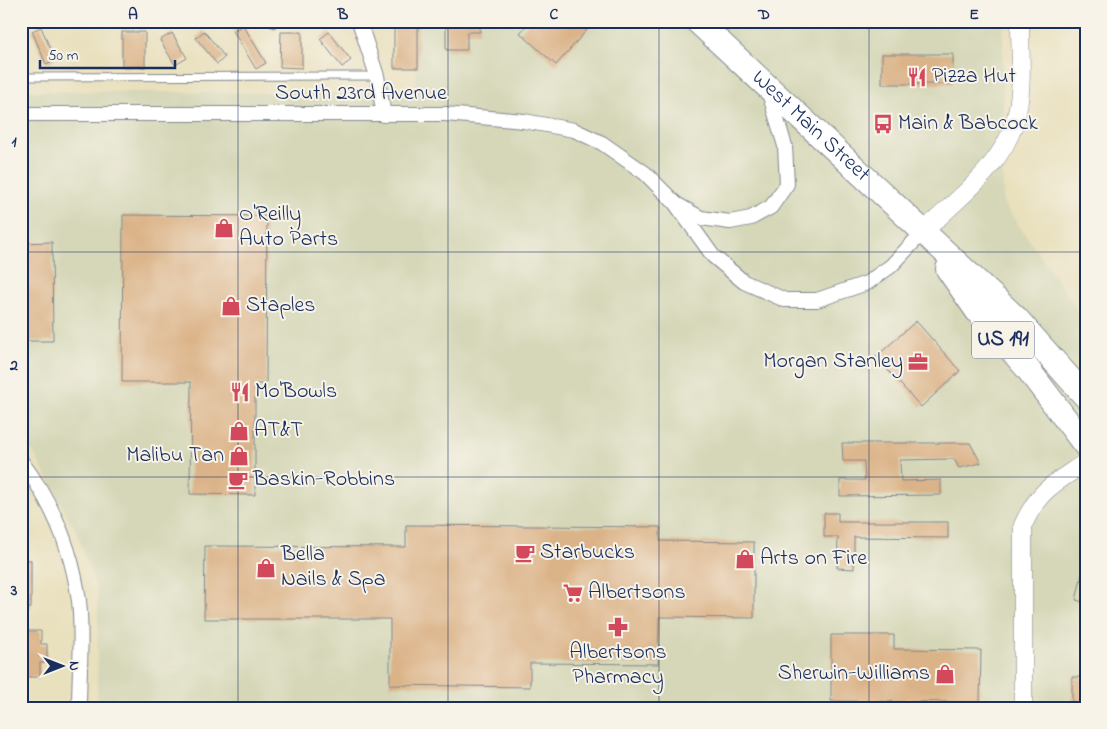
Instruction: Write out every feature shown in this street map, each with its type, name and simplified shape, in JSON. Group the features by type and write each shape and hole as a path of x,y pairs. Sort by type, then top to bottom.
{"highway":[{"name":"West Main Street","path":"696,21 1016,318 1086,397"},
{"name":"West Main Street","path":"922,232 978,312 1027,368 1086,446"}],"street":[{"path":"359,21 377,76 384,115"},
{"path":"922,232 989,168 1006,145 1015,121 1019,96 1020,21"},
{"name":"South 23rd Avenue","path":"674,203 701,218 730,222 752,218 771,207 787,184 786,146 768,88"},
{"name":"South 23rd Avenue","path":"21,114 445,114 524,120 574,130 602,143 645,172 674,203 713,256 744,282 785,300 817,300 867,283 891,266 922,232"},
{"path":"21,461 37,482 61,526 71,561 79,602 79,708"},
{"path":"1023,708 1023,525 1033,504 1043,491 1086,462"}],"lane":[{"path":"21,77 377,76"}],"shaded area":[{"path":"416,21 1003,21 1003,203 1086,321 1086,708 97,708 98,596 78,535 34,453 21,439 21,91 416,94"}],"building":[{"path":"267,21 277,21 275,28 266,25"},
{"path":"394,21 418,21 418,68 394,68"},
{"path":"463,21 480,21 480,32 467,32 467,50 446,50 446,23 463,23"},
{"path":"530,21 589,21 592,24 556,65 520,33"},
{"path":"243,25 266,63 256,69 233,31"},
{"path":"41,27 55,60 46,64 32,31"},
{"path":"204,31 225,57 217,64 196,38"},
{"path":"122,32 145,32 145,67 122,67"},
{"path":"281,32 302,32 302,68 280,67"},
{"path":"329,32 351,60 342,67 320,39"},
{"path":"172,33 187,58 175,65 160,40"},
{"path":"21,45 27,58 21,61"},
{"name":"Pizza Hut","path":"882,54 953,54 953,84 882,84"},
{"path":"123,215 267,216 266,384 255,384 255,495 190,494 191,382 122,382"},
{"path":"52,242 53,341 24,341 21,285 25,285 25,271 21,271 21,243"},
{"path":"916,321 960,371 921,407 876,357"},
{"path":"842,443 970,443 981,463 959,468 954,459 900,460 901,481 941,480 941,495 840,496 840,480 865,480 864,461 843,461"},
{"path":"824,513 838,513 838,522 948,522 948,538 854,537 854,569 837,568 838,537 824,537"},
{"path":"406,525 660,527 660,541 754,542 754,618 659,617 658,664 530,663 530,687 390,685 390,619 204,619 205,546 406,547"},
{"path":"21,560 31,560 31,608 21,608"},
{"path":"1082,574 1086,575 1086,603 1076,600"},
{"path":"21,631 41,631 41,644 47,644 47,663 40,663 40,677 21,677"},
{"path":"831,635 894,635 894,649 981,650 980,702 831,701"},
{"path":"1072,677 1086,677 1086,708 1072,708"}],"place":[{"name":"Pizza Hut","path":"917,77"},
{"name":"Main & Babcock","path":"883,124"},
{"name":"O'Reilly Auto Parts","path":"224,228"},
{"name":"Staples","path":"231,306"},
{"name":"Morgan Stanley","path":"918,362"},
{"name":"Mo'Bowls","path":"240,392"},
{"name":"AT&T","path":"239,431"},
{"name":"Malibu Tan","path":"239,456"},
{"name":"Baskin-Robbins","path":"238,480"},
{"name":"Starbucks","path":"525,553"},
{"name":"Arts on Fire","path":"745,559"},
{"name":"Bella Nails & Spa","path":"266,568"},
{"name":"Albertsons","path":"573,593"},
{"name":"Albertsons Pharmacy","path":"618,627"},
{"name":"Sherwin-Williams","path":"945,674"}]}
